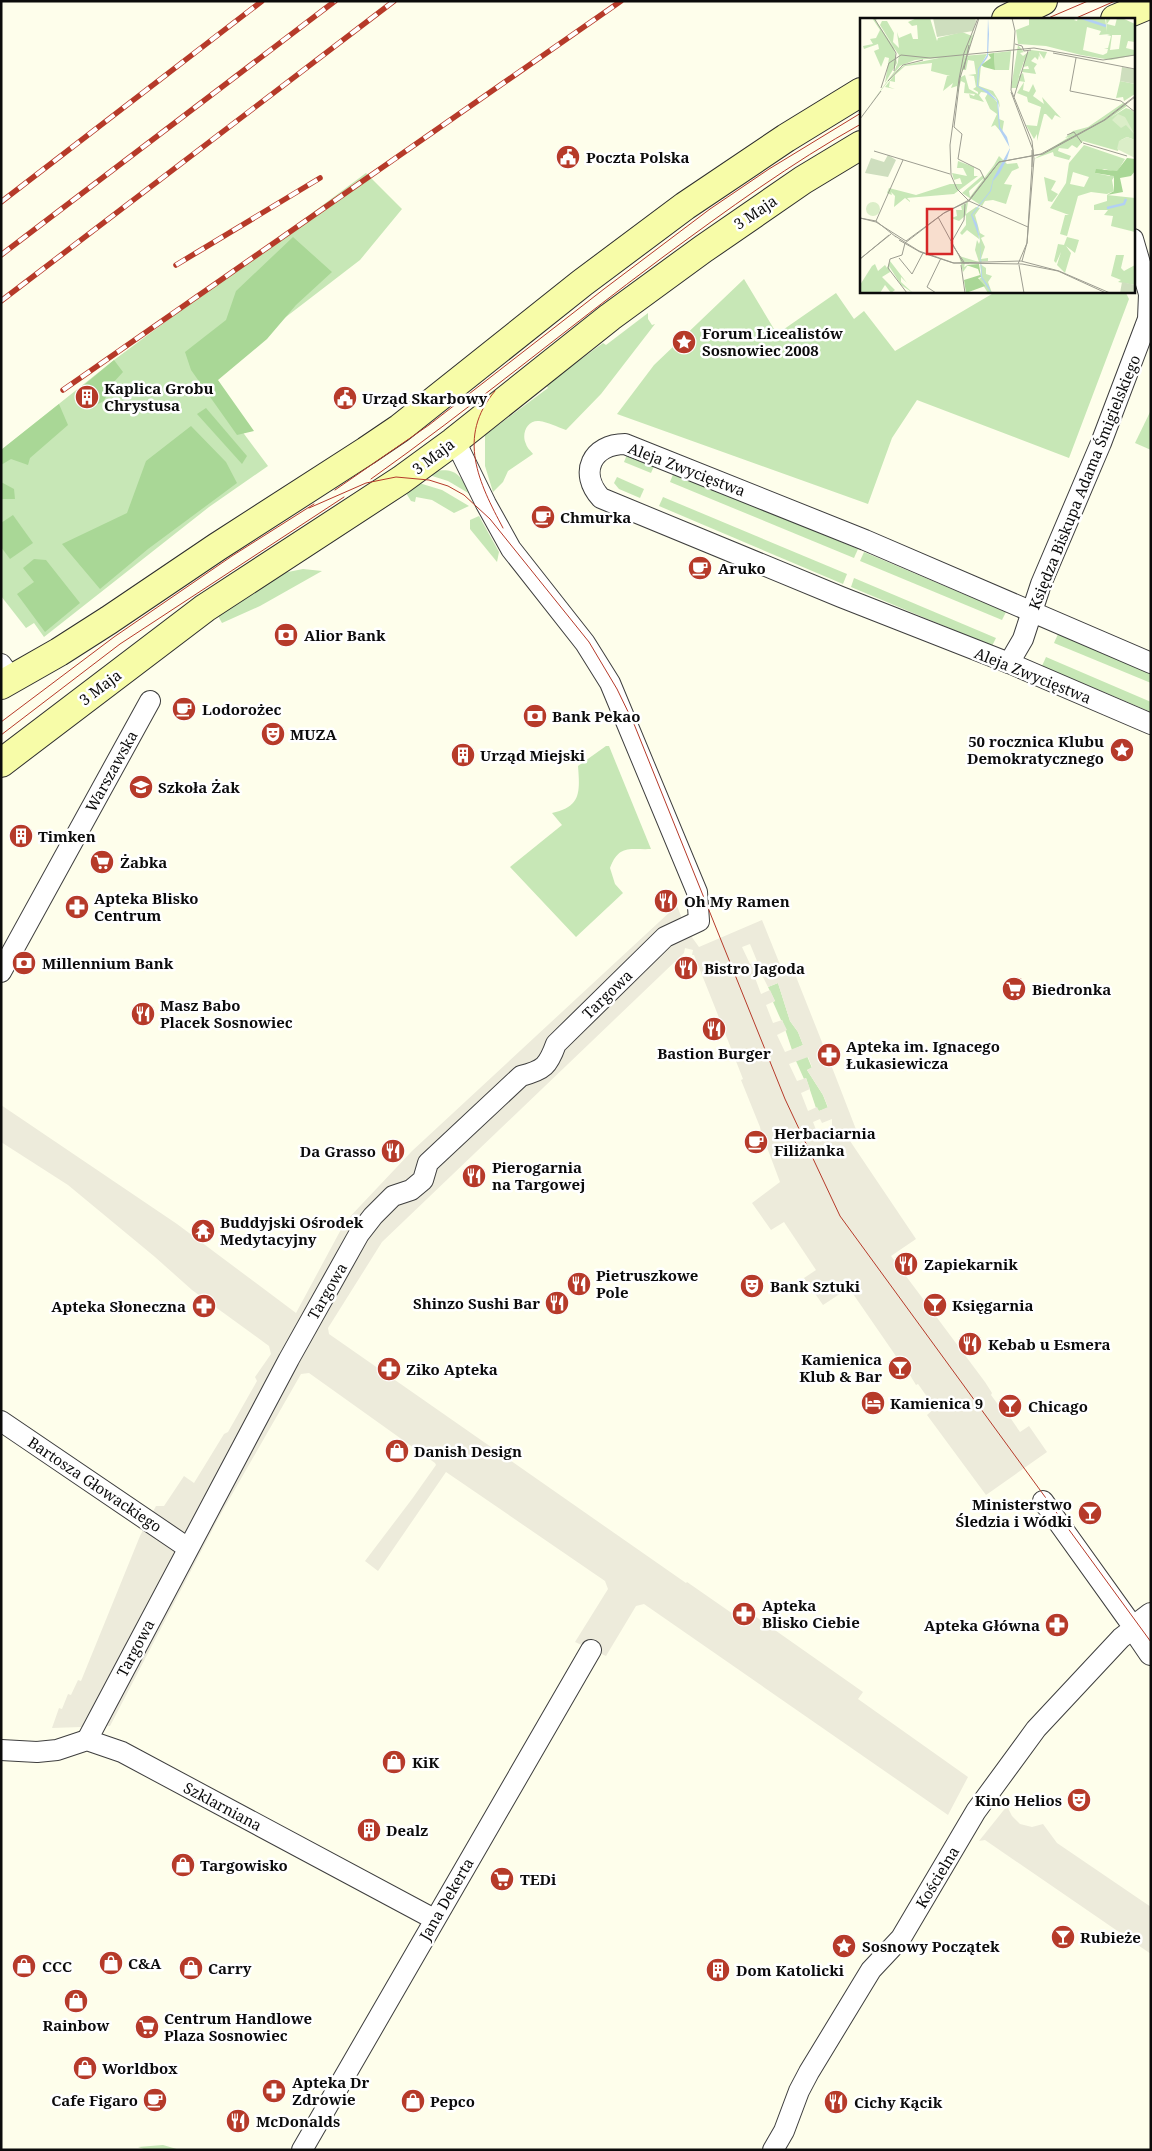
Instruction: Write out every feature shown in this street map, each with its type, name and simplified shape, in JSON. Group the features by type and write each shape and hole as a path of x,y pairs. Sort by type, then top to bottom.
{"main road":[{"path":"1008,18 1044,1"},
{"path":"1117,18 1151,4"},
{"path":"5,676 109,620 216,547 400,428 582,283 685,206 786,138 860,93"},
{"name":"3 Maja","path":"1,763 205,608 392,486 453,442 610,317 702,249 803,180 860,146"}],"street":[{"name":"Księdza Biskupa Adama Śmigielskiego","path":"1009,663 1023,639 1041,584 1101,443 1148,319 1149,294 1134,242"},
{"name":"Targowa","path":"87,1740 310,1321 359,1234 373,1216 394,1196 411,1190 423,1180 428,1164 521,1076 539,1072 550,1061 556,1044 665,938 700,921 697,892 610,683 585,643 511,549 500,532 460,451 453,442"},
{"name":"Aleja Zwycięstwa","path":"1151,663 865,540 625,444 614,444 606,447 597,454 592,462 589,471 591,484 601,498 850,601 1009,663 1151,724"},
{"name":"Warszawska","path":"1,972 150,700"},
{"name":"Bartosza Głowackiego","path":"1,1421 188,1548"},
{"path":"1044,1501 1142,1622 1151,1653"},
{"name":"Kościelna","path":"773,2150 784,2131 799,2091 809,2072 871,1970 900,1938 976,1811 1036,1729 1122,1638 1142,1622"},
{"name":"Jana Dekerta","path":"302,2150 590,1650"},
{"path":"1,1750 37,1752 57,1750 87,1740"},
{"name":"Szklarniana","path":"87,1740 122,1752 434,1919"}],"green space":[{"path":"366,173 402,209 360,260 204,380 268,466 209,507 44,637 34,623 26,628 1,596 1,450 114,360"},
{"path":"293,237 332,272 296,305 267,339 218,380 254,431 237,435 191,370 185,352 226,320 236,291"},
{"path":"744,279 777,334 836,293 854,319 864,311 895,351 995,292 1126,292 1129,299 1069,458 917,400 892,438 868,504 617,414 654,365"},
{"path":"648,313 648,319 652,325 655,324 601,394 566,430 539,421 528,425 524,436 527,447 533,454 508,471 503,482 493,492 485,466 485,435 548,388 546,385 603,343 606,345"},
{"path":"114,360 123,372 112,384 104,401 96,405 84,385"},
{"path":"59,404 68,425 30,458 28,465 11,459 1,465 1,450"},
{"path":"206,408 247,456 242,464 197,414"},
{"path":"1151,410 1151,450 1135,443"},
{"path":"191,426 226,462 237,483 148,549 100,589 62,544 127,513 146,461"},
{"path":"628,452 655,464 651,473 624,462"},
{"path":"442,470 457,474 470,494 448,481 429,475 434,471"},
{"path":"674,472 858,549 854,558 670,482"},
{"path":"617,477 644,489 640,498 619,489 614,483"},
{"path":"1,482 14,489 15,499 1,499"},
{"path":"419,483 442,490 469,506 454,513 432,500 416,497 415,502 411,501 406,493"},
{"path":"663,497 847,574 843,584 659,506"},
{"path":"13,515 33,543 10,559 1,547 1,523"},
{"path":"479,516 499,552 497,562 470,529 470,520"},
{"path":"864,552 1006,612 1002,620 860,561"},
{"path":"34,559 46,560 80,603 45,632 17,594 34,582 23,568"},
{"path":"303,569 322,571 260,606 222,623 218,616 252,592 283,573"},
{"path":"854,578 996,638 992,646 851,587"},
{"path":"1058,634 1151,673 1151,683 1054,643"},
{"path":"1046,657 1151,702 1151,712 1042,666"},
{"path":"606,746 609,746 651,849 631,849 617,855 610,868 615,884 623,893 576,937 510,867 562,825 552,813 569,807 577,797 579,783 578,766"},
{"path":"778,983 790,1021 798,1032 803,1045 792,1050 782,1020 773,1002 775,1001 768,987"},
{"path":"807,1056 812,1068 807,1070 823,1095 828,1108 819,1111 816,1108 806,1078 804,1079 796,1061"},
{"path":"163,2145 180,2150 147,2150 138,2147"}],"shaded area":[{"path":"674,898 686,929 699,947 762,920 783,972 793,969 835,1075 857,1132 848,1138 916,1239 891,1256 985,1382 992,1393 991,1395 1005,1414 1007,1413 1020,1432 1029,1426 1047,1452 986,1495 927,1415 935,1408 918,1384 916,1385 902,1362 900,1362 849,1288 823,1305 804,1278 816,1270 784,1222 771,1230 752,1203 780,1182 765,1142 763,1142 760,1127 741,1080 743,1079 694,955 692,955 693,950 685,948 684,953 382,1242 328,1328 329,1334 686,1583 746,1623 752,1614 863,1692 858,1699 968,1777 948,1815 644,1604 636,1606 606,1656 575,1642 608,1589 605,1581 446,1472 378,1571 365,1561 436,1465 309,1373 301,1374 219,1517 110,1726 52,1728 59,1708 62,1709 68,1694 71,1695 78,1680 81,1681 140,1536 156,1506 164,1506 184,1476 194,1483 224,1434 228,1432 257,1381 255,1377 271,1354 269,1346 192,1290 68,1185 1,1142 1,1105 177,1224 296,1313 345,1222 412,1151 672,910","holes":["750,944 757,961 750,964 742,947","761,973 768,987 778,983 790,1021 798,1032 803,1045 785,1052 777,1035 787,1030 782,1020 773,1023 766,1005 775,1001 770,990 761,994 754,975","808,1057 812,1067 807,1070 823,1095 828,1107 819,1111 817,1107 808,1111 801,1093 810,1089 806,1078 797,1081 789,1064","820,1119 822,1123 832,1119 832,1133 838,1133 840,1137 831,1140 829,1137 820,1140 813,1122"]},
{"path":"1007,1806 1012,1816 1020,1824 1032,1827 1043,1824 1057,1843 1151,1907 1151,1954 985,1840 979,1841"}],"tram line":[{"path":"1048,18 1088,1"},
{"path":"1076,18 1115,1"},
{"path":"335,490 429,425 710,209 769,169 860,114"},
{"path":"371,479 445,425 711,222 784,171 860,125"},
{"path":"495,391 483,408 476,425 474,443 475,460 480,477 486,494 503,528"},
{"path":"309,508 366,483 396,477 429,480 448,486 464,495 490,519 589,642 617,689 634,724 785,1099 840,1216 1151,1642"},
{"path":"1,735 120,644 344,497"},
{"path":"1,722 114,637 232,556 314,504"}],"railway":[{"path":"1,202 262,1"},
{"path":"1,255 335,1"},
{"path":"1,301 394,1"},
{"path":"63,390 621,1"},
{"path":"176,265 320,178"}],"place":[{"name":"Poczta Polska","path":"568,157"},
{"name":"Forum Licealistów Sosnowiec 2008","path":"684,342"},
{"name":"Kaplica Grobu Chrystusa","path":"87,397"},
{"name":"Urząd Skarbowy","path":"345,398"},
{"name":"Chmurka","path":"543,517"},
{"name":"Aruko","path":"700,568"},
{"name":"Alior Bank","path":"286,635"},
{"name":"Lodorożec","path":"184,709"},
{"name":"Bank Pekao","path":"535,716"},
{"name":"MUZA","path":"273,734"},
{"name":"50 rocznica Klubu Demokratycznego","path":"1122,750"},
{"name":"Urząd Miejski","path":"463,755"},
{"name":"Szkoła Żak","path":"141,787"},
{"name":"Timken","path":"21,836"},
{"name":"Żabka","path":"102,862"},
{"name":"Oh My Ramen","path":"666,901"},
{"name":"Apteka Blisko Centrum","path":"77,907"},
{"name":"Millennium Bank","path":"24,963"},
{"name":"Bistro Jagoda","path":"686,968"},
{"name":"Biedronka","path":"1014,989"},
{"name":"Masz Babo Placek Sosnowiec","path":"143,1014"},
{"name":"Bastion Burger","path":"714,1029"},
{"name":"Apteka im. Ignacego Łukasiewicza","path":"829,1055"},
{"name":"Herbaciarnia Filiżanka","path":"756,1142"},
{"name":"Da Grasso","path":"393,1151"},
{"name":"Pierogarnia na Targowej","path":"474,1176"},
{"name":"Buddyjski Ośrodek Medytacyjny","path":"203,1231"},
{"name":"Zapiekarnik","path":"906,1264"},
{"name":"Pietruszkowe Pole","path":"579,1284"},
{"name":"Bank Sztuki","path":"752,1286"},
{"name":"Shinzo Sushi Bar","path":"557,1303"},
{"name":"Księgarnia","path":"935,1305"},
{"name":"Apteka Słoneczna","path":"204,1306"},
{"name":"Kebab u Esmera","path":"970,1344"},
{"name":"Kamienica Klub & Bar","path":"900,1368"},
{"name":"Ziko Apteka","path":"389,1369"},
{"name":"Kamienica 9","path":"873,1403"},
{"name":"Chicago","path":"1010,1406"},
{"name":"Danish Design","path":"397,1451"},
{"name":"Ministerstwo Śledzia i Wódki","path":"1090,1513"},
{"name":"Apteka Blisko Ciebie","path":"744,1614"},
{"name":"Apteka Główna","path":"1057,1625"},
{"name":"KiK","path":"394,1762"},
{"name":"Kino Helios","path":"1079,1800"},
{"name":"Dealz","path":"369,1830"},
{"name":"Targowisko","path":"183,1865"},
{"name":"TEDi","path":"502,1879"},
{"name":"Rubieże","path":"1063,1937"},
{"name":"Sosnowy Początek","path":"844,1946"},
{"name":"C&A","path":"111,1963"},
{"name":"CCC","path":"24,1966"},
{"name":"Carry","path":"191,1968"},
{"name":"Dom Katolicki","path":"718,1970"},
{"name":"Rainbow","path":"76,2001"},
{"name":"Centrum Handlowe Plaza Sosnowiec","path":"147,2027"},
{"name":"Worldbox","path":"85,2068"},
{"name":"Apteka Dr Zdrowie","path":"274,2091"},
{"name":"Cafe Figaro","path":"155,2100"},
{"name":"Pepco","path":"413,2101"},
{"name":"Cichy Kącik","path":"836,2102"},
{"name":"McDonalds","path":"238,2121"}]}
